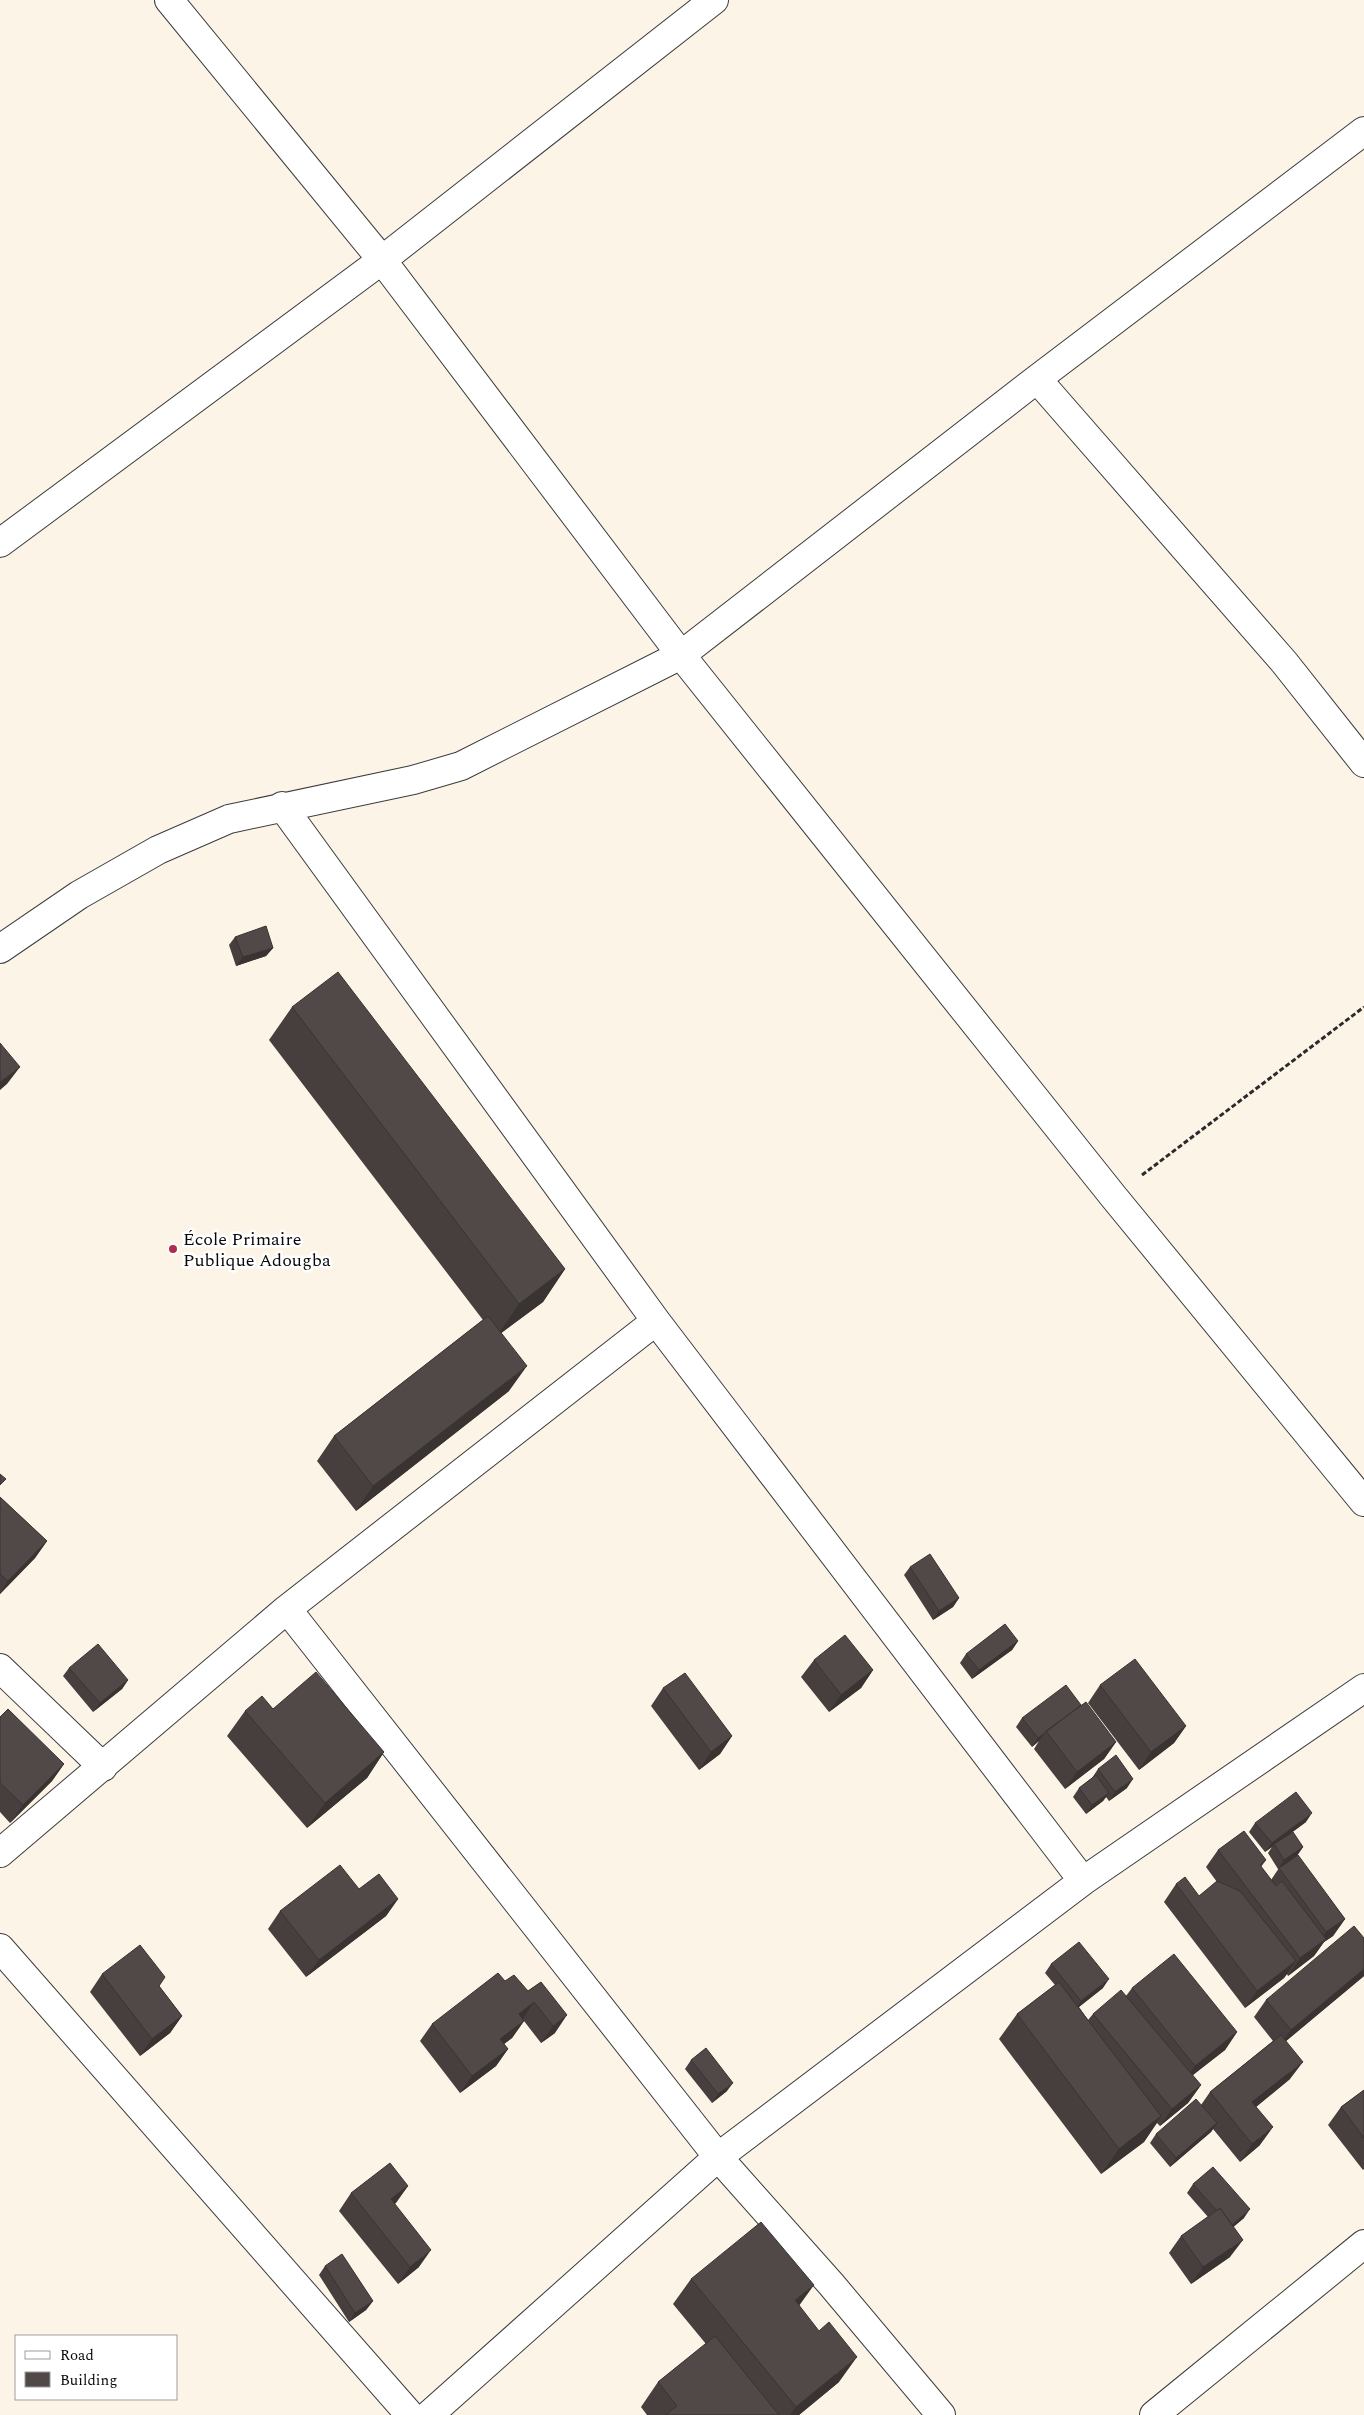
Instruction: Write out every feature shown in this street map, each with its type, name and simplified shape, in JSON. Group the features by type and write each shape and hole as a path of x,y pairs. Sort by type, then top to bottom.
{"street":[{"path":"170,0 382,260 681,655 1113,1196 1364,1502"},
{"path":"0,543 382,260 714,0"},
{"path":"0,949 80,895 158,850 228,819 282,806 413,780 461,766 681,655 1037,379 1364,131"},
{"path":"1037,379 1284,662 1364,763"},
{"path":"282,806 656,1321 1083,1881"},
{"path":"0,1853 287,1609 656,1321"},
{"path":"287,1609 718,2157 830,2284 941,2415"},
{"path":"0,1668 103,1767"},
{"path":"429,2415 718,2157 1083,1881 1364,1688"},
{"path":"0,1948 410,2415"},
{"path":"1154,2415 1364,2244"}],"path":[{"path":"1113,1196 1364,1007"}],"building":[{"path":"266,926 273,948 243,957 235,937"},
{"path":"338,972 565,1269 519,1304 292,1007"},
{"path":"0,1043 20,1067 0,1082"},
{"path":"488,1316 527,1366 373,1486 334,1436"},
{"path":"0,1474 6,1479 0,1485"},
{"path":"0,1497 47,1541 8,1581 0,1574"},
{"path":"930,1554 959,1598 939,1611 910,1567"},
{"path":"1005,1624 1018,1641 979,1670 966,1654"},
{"path":"845,1635 873,1670 841,1695 814,1660"},
{"path":"98,1644 128,1680 100,1703 69,1668"},
{"path":"1135,1659 1186,1726 1151,1752 1100,1685"},
{"path":"316,1672 384,1752 325,1803 245,1711 262,1696 273,1709"},
{"path":"685,1673 732,1736 711,1752 663,1688"},
{"path":"1066,1685 1081,1705 1038,1738 1022,1718"},
{"path":"1086,1702 1116,1742 1077,1772 1046,1731"},
{"path":"8,1709 64,1764 23,1805 0,1783 0,1717"},
{"path":"1116,1755 1133,1779 1115,1792 1098,1769"},
{"path":"1096,1775 1109,1793 1092,1805 1079,1788"},
{"path":"1296,1792 1312,1813 1272,1843 1255,1823"},
{"path":"1244,1831 1266,1860 1260,1865 1276,1886 1282,1881 1326,1939 1300,1958 1218,1850"},
{"path":"1293,1832 1303,1847 1284,1860 1274,1844"},
{"path":"1298,1855 1345,1919 1326,1932 1279,1868"},
{"path":"340,1865 359,1889 379,1874 398,1899 319,1960 280,1911"},
{"path":"1185,1877 1199,1896 1217,1881 1240,1891 1296,1961 1257,1991 1176,1884"},
{"path":"1354,1926 1364,1938 1364,1969 1291,2030 1266,2000"},
{"path":"1079,1942 1109,1979 1081,2001 1051,1964"},
{"path":"140,1945 165,1977 159,1986 182,2016 152,2039 102,1974"},
{"path":"1174,1954 1237,2032 1195,2066 1132,1988"},
{"path":"498,1973 505,1981 514,1975 528,1991 541,1982 567,2015 553,2026 534,2002 519,2014 524,2021 500,2039 508,2049 472,2076 432,2024"},
{"path":"1059,1982 1161,2116 1119,2149 1017,2014"},
{"path":"1121,1990 1201,2085 1172,2109 1093,2014"},
{"path":"1281,2035 1303,2062 1252,2102 1273,2127 1252,2144 1210,2092"},
{"path":"706,2048 733,2083 718,2094 691,2060"},
{"path":"1364,2090 1364,2138 1341,2107"},
{"path":"1196,2099 1217,2123 1176,2158 1156,2134"},
{"path":"390,2163 408,2186 391,2199 431,2250 410,2267 351,2193"},
{"path":"1213,2167 1250,2209 1232,2225 1220,2208 1217,2211 1193,2184"},
{"path":"1220,2208 1243,2240 1203,2267 1181,2236"},
{"path":"761,2222 814,2285 795,2300 819,2331 829,2322 857,2357 796,2407 691,2279"},
{"path":"342,2254 373,2301 355,2313 325,2266"},
{"path":"715,2336 779,2415 665,2415 677,2406 658,2382"}],"place":[{"name":"École Primaire Publique Adougba","path":"173,1249"}]}
